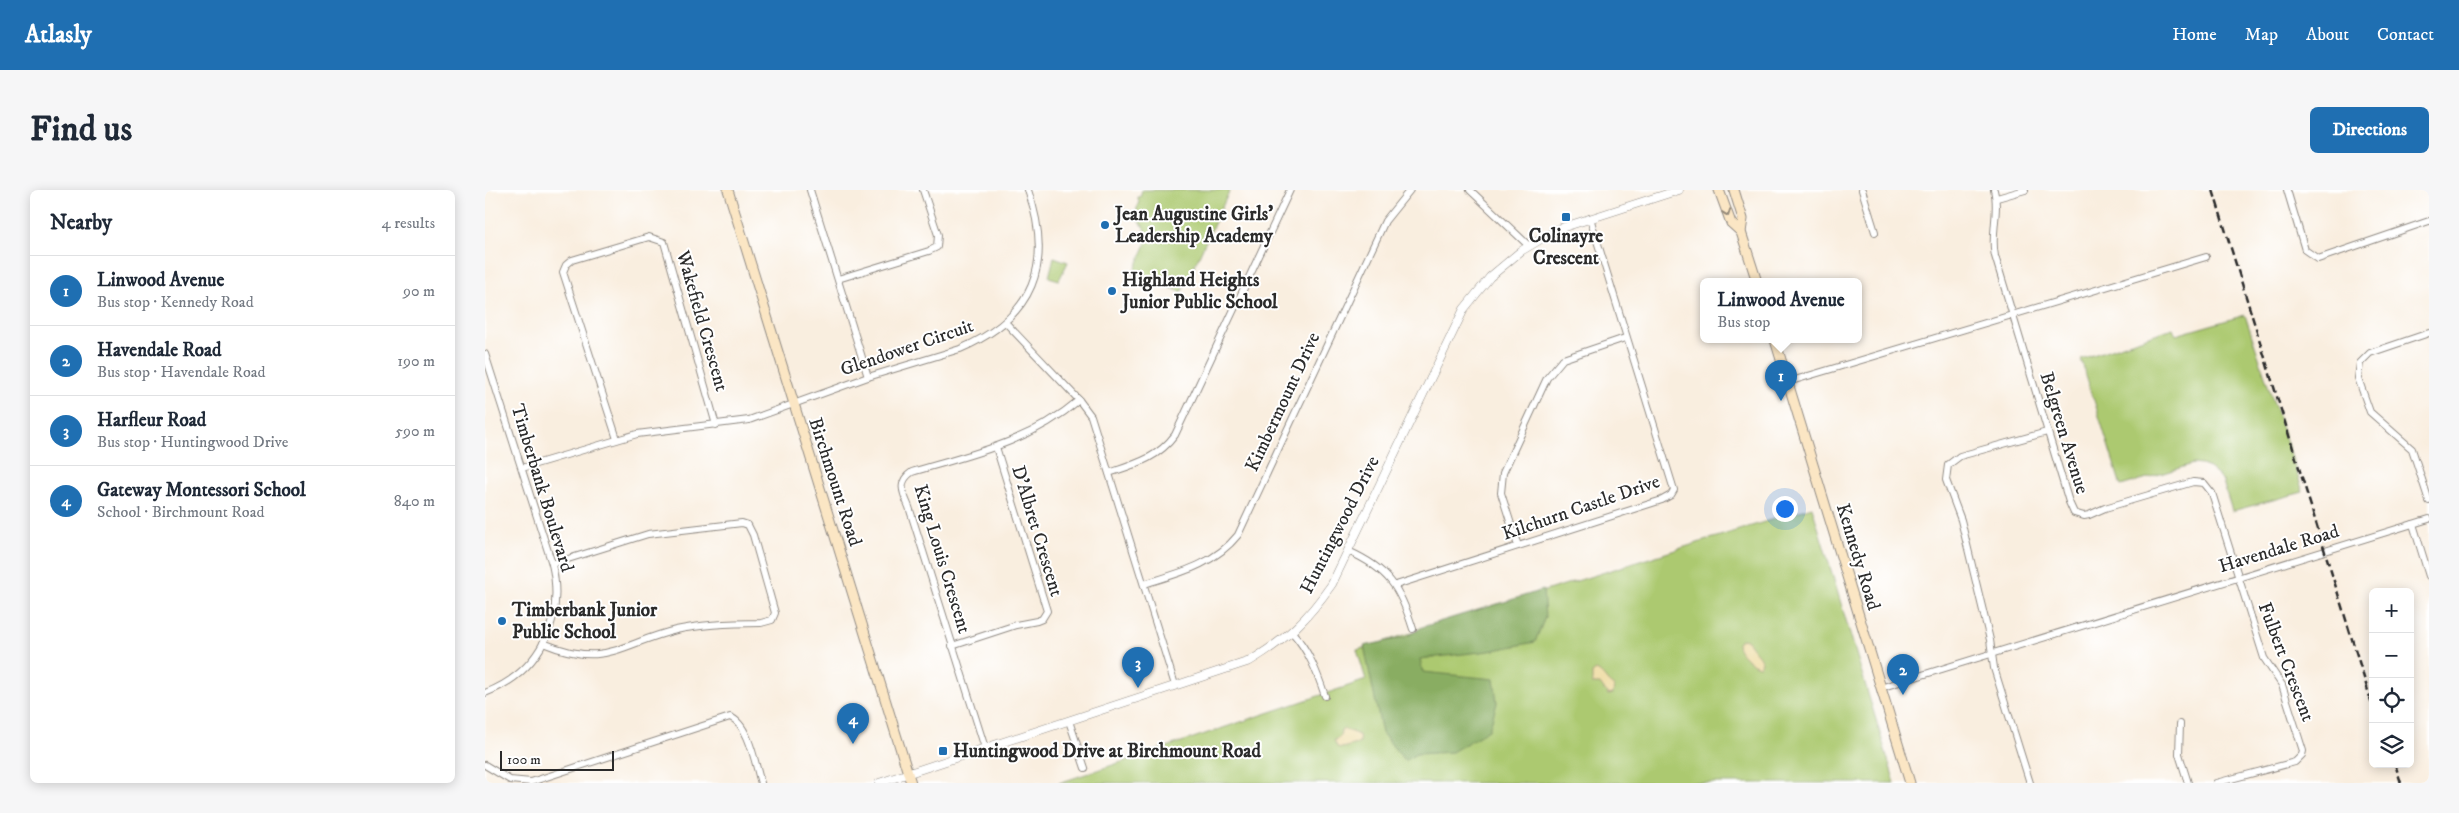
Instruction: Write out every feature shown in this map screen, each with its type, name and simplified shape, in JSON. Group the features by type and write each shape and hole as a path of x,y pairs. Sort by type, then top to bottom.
{"main road":[{"name":"Birchmount Road","path":"728,190 910,778"},
{"path":"1719,190 1731,223 1741,232"},
{"path":"1734,190 1743,219 1741,232 1756,278"},
{"name":"Kennedy Road","path":"1776,343 1910,783"}],"street":[{"path":"810,190 868,377"},
{"path":"838,279 937,247 938,235 923,190"},
{"name":"Glendower Circuit","path":"521,468 637,434 749,420 868,377 960,349 983,339 1006,323 1021,306 1029,290 1039,254 1038,222 1028,190"},
{"path":"1109,473 1150,459 1167,445 1175,435 1290,190"},
{"name":"Kimbermount Drive","path":"1144,584 1211,560 1222,553 1237,535 1381,229 1398,203 1410,190"},
{"path":"1470,190 1529,246"},
{"name":"Huntingwood Drive","path":"879,783 910,778 985,748 1250,661 1292,632 1312,613 1333,584 1464,309 1489,278 1529,246 1558,229 1679,190"},
{"path":"1862,190 1875,232"},
{"name":"Belgreen Avenue","path":"1994,190 1997,198 1993,246 2047,432 2074,513 2089,515 2105,508 2193,482 2204,483 2212,492 2239,578"},
{"path":"1997,198 2025,190"},
{"path":"2287,190 2305,250 2318,259 2429,221"},
{"name":"Kilchurn Castle Drive","path":"1396,585 1662,500 1671,495 1674,490 1589,218"},
{"name":"Wakefield Crescent","path":"617,439 563,272 566,265 572,260 649,237 663,242 716,425"},
{"path":"1788,382 2206,257"},
{"path":"1006,323 1079,400 1095,425 1175,686"},
{"path":"2429,333 2371,353 2360,363 2359,378 2370,412 2412,450 2429,501"},
{"path":"1518,546 1501,493 1503,473 1547,378 1563,359 1625,338"},
{"name":"Timberbank Boulevard","path":"485,354 552,564 556,585 556,601 552,626 543,643 520,672 497,688 485,693"},
{"name":"King Louis Crescent","path":"985,748 901,485 904,477 912,472 996,447 1028,435 1079,400"},
{"path":"2030,783 1994,668 1973,564 1961,520 1946,480 1946,471 1948,465 1960,456 2047,432"},
{"name":"D'Albret Crescent","path":"952,646 1016,625 1037,621 1042,619 1047,611 996,447"},
{"name":"Havendale Road","path":"1880,688 2429,519"},
{"path":"543,643 570,653 596,655 613,652 677,630 761,623 772,620 775,613 753,535 748,525 742,523 648,534 552,564"},
{"path":"2413,524 2429,576"},
{"path":"1348,551 1367,561 1396,585 1413,629"},
{"name":"Fulbert Crescent","path":"2216,783 2289,764 2299,760 2302,755 2301,744 2282,685 2264,658 2239,578"},
{"path":"1292,632 1303,644 1318,673 1325,696"},
{"path":"485,765 510,780 531,782 730,717 737,720 744,730 761,783"},
{"path":"1069,721 1085,768"},
{"path":"2180,724 2179,754 2188,783"}],"green space":[{"path":"1142,190 1230,190 1182,292 1133,274 1146,244 1143,241 1145,229 1135,216 1139,201 1137,197 1140,197"},
{"path":"1054,257 1068,262 1059,280 1049,277"},
{"path":"2245,315 2303,492 2232,511 2222,479 2209,468 2193,464 2121,486 2081,359 2173,328 2176,335"},
{"path":"1812,507 1895,783 1059,783 1366,680 1357,650"},
{"path":"1543,590 1545,617 1535,642 1489,651 1420,659 1423,672 1494,679 1497,703 1489,730 1452,752 1416,754 1405,761 1382,733 1364,646 1406,637 1422,627"}],"sand":[{"path":"1741,639 1747,640 1759,657 1762,662 1760,666 1750,661 1740,652 1737,645"},
{"path":"1596,670 1614,686 1613,694 1608,695 1600,684 1592,684 1592,673"},
{"path":"1344,729 1359,735 1360,743 1342,748 1337,747 1334,740 1340,737 1341,731"}],"railway":[{"path":"2213,190 2369,694"},
{"path":"2396,768 2401,783"}],"place":[{"name":"Colinayre Crescent","path":"1566,217"},
{"name":"Jean Augustine Girls' Leadership Academy","path":"1105,225"},
{"name":"Highland Heights Junior Public School","path":"1112,291"},
{"name":"Linwood Avenue","path":"1781,401"},
{"name":"Timberbank Junior Public School","path":"502,621"},
{"name":"Harfleur Road","path":"1138,688"},
{"name":"Havendale Road","path":"1903,695"},
{"name":"Gateway Montessori School","path":"853,744"},
{"name":"Huntingwood Drive at Birchmount Road","path":"943,751"}]}
